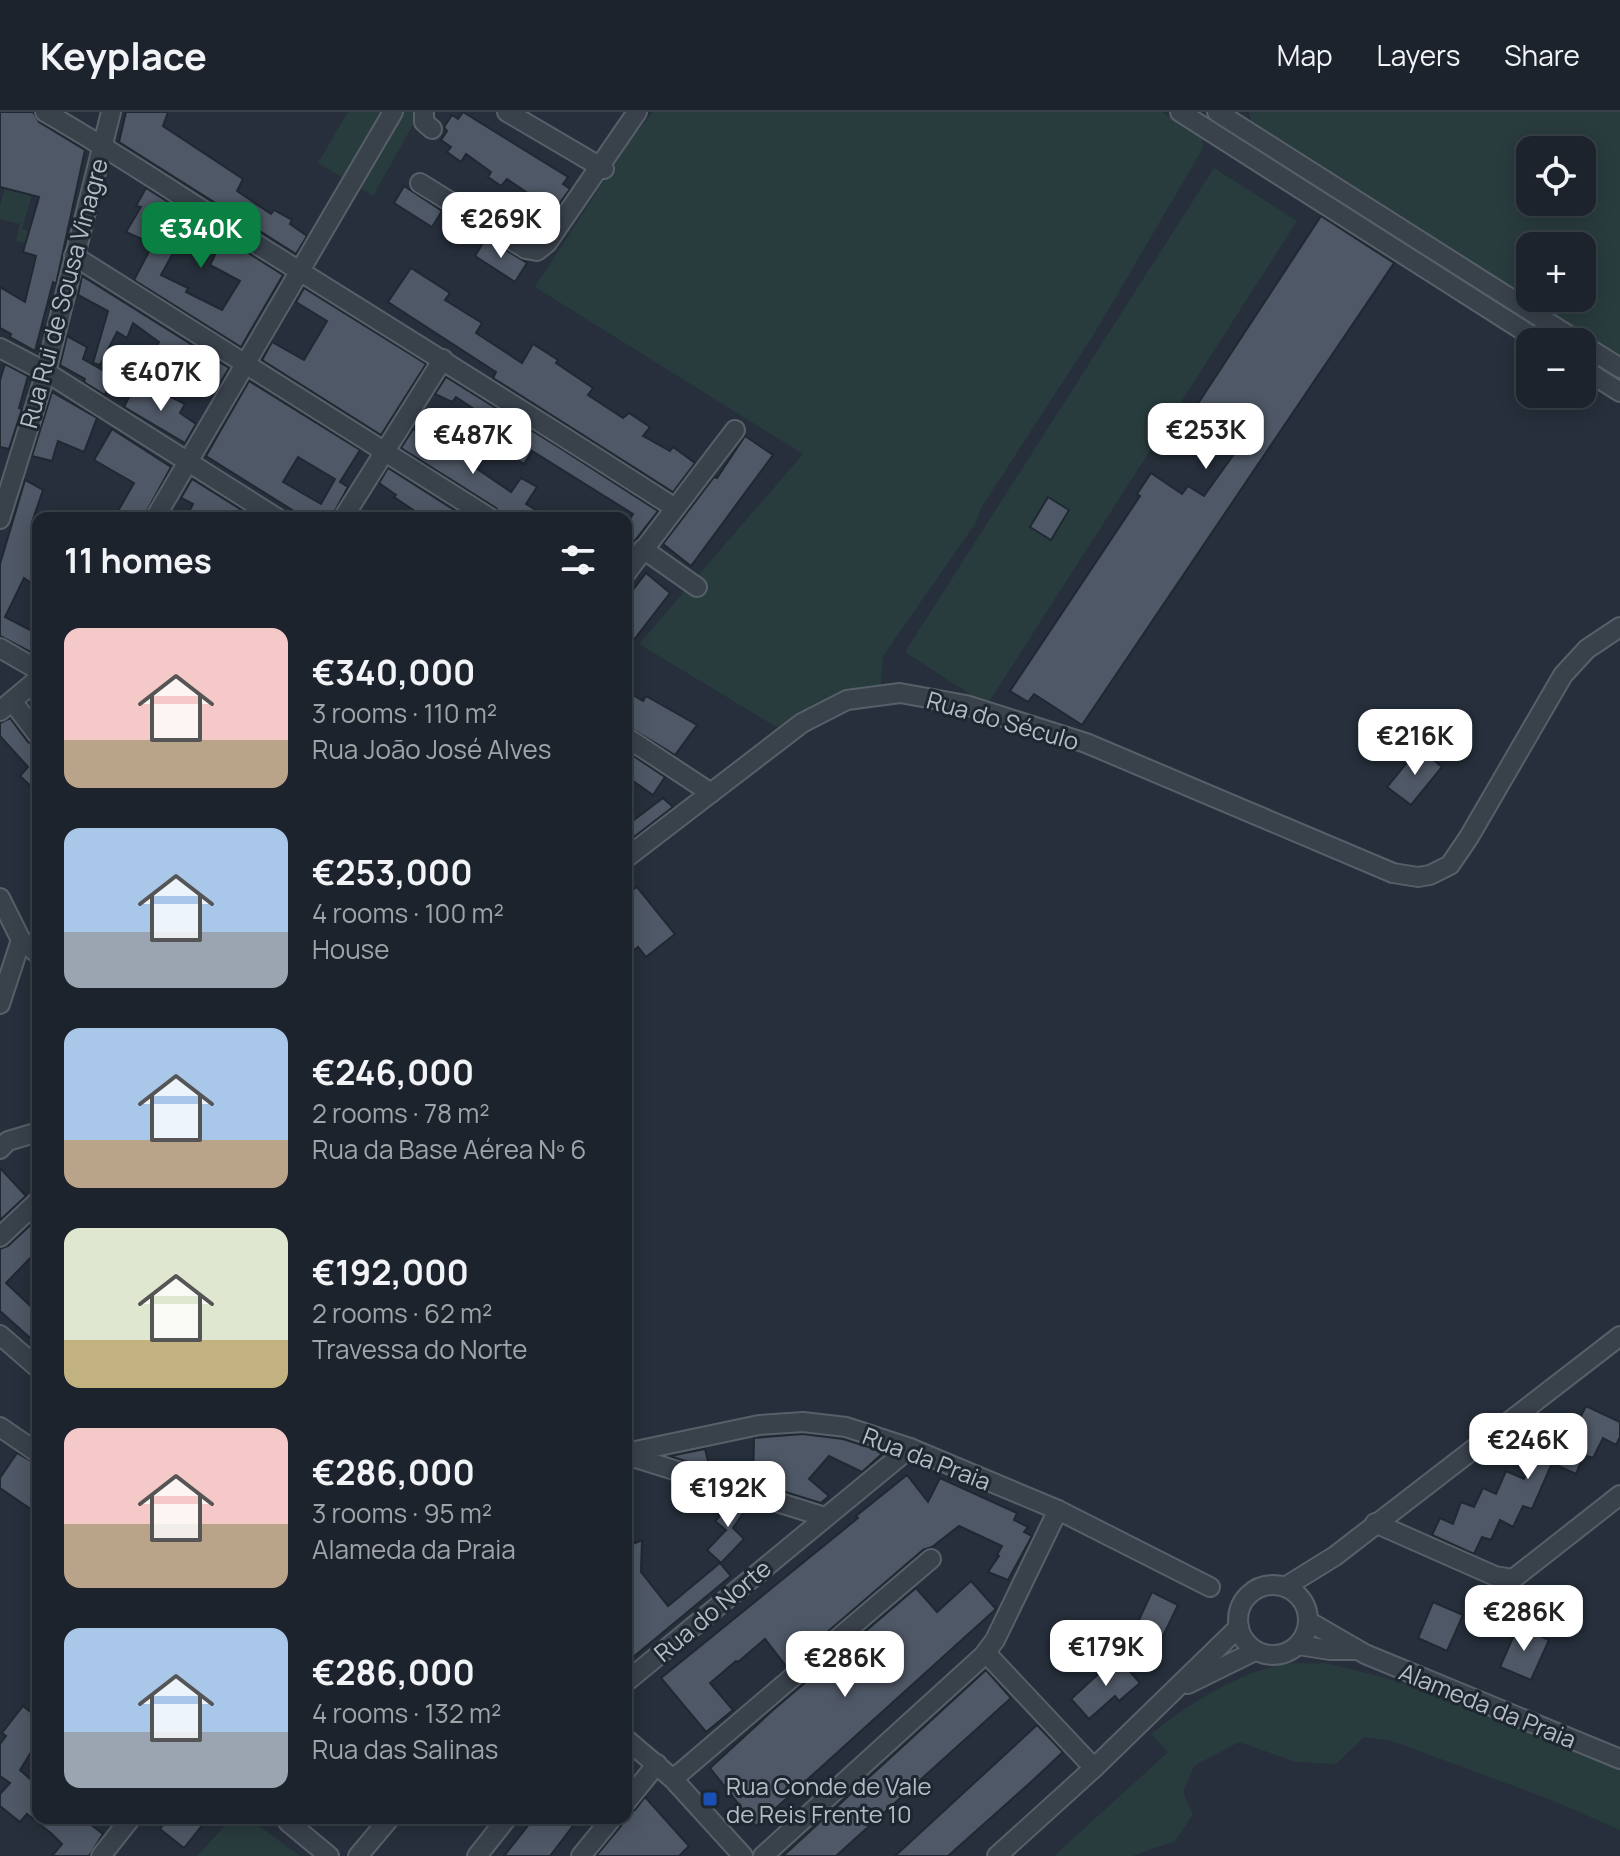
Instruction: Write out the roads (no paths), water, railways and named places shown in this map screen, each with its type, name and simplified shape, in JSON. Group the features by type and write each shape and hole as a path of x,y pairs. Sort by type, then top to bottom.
{"street":[{"path":"45,112 443,359 675,508"},
{"name":"Rua Rui de Sousa Vinagre","path":"0,519 46,372 111,112"},
{"path":"158,512 393,112"},
{"path":"507,112 602,168"},
{"path":"420,183 526,249 537,251 547,243 602,168 637,112"},
{"path":"1180,112 1519,328"},
{"path":"1217,112 1557,328"},
{"path":"74,256 480,512"},
{"path":"0,348 46,372 267,512"},
{"path":"1596,353 1620,368"},
{"path":"347,512 443,359"},
{"path":"1596,377 1620,392"},
{"path":"632,565 735,430"},
{"path":"643,549 697,587"},
{"name":"Rua do Século","path":"632,853 814,717 847,700 900,693 966,705 1086,743 1306,838 1405,876 1430,875 1450,865 1469,837 1563,675 1587,649 1620,627"},
{"path":"0,648 32,667"},
{"path":"32,684 6,706 32,730"},
{"path":"632,741 711,793"},
{"path":"0,898 21,940 32,949"},
{"path":"0,1004 21,940"},
{"path":"3,1141 32,1134"},
{"path":"0,1237 32,1207"},
{"path":"0,1335 32,1363"},
{"path":"1285,1587 1335,1556 1620,1336"},
{"name":"Rua da Praia","path":"632,1453 759,1425 803,1422 846,1427 910,1448 1058,1510 1210,1587"},
{"path":"0,1427 32,1449"},
{"name":"Rua do Norte","path":"632,1677 910,1448"},
{"path":"632,1456 825,1517"},
{"path":"1375,1523 1495,1576 1513,1579 1620,1495"},
{"path":"763,1856 986,1653 1058,1510"},
{"path":"1335,1556 1306,1612 1307,1632 1298,1645 1277,1655 1255,1651 1244,1640 1239,1627 1242,1605 1254,1591 1275,1585 1295,1592 1306,1612 1357,1650"},
{"path":"673,1779 931,1559"},
{"path":"997,1856 1094,1768 1239,1627"},
{"path":"1298,1645 1357,1650"},
{"name":"Alameda da Praia","path":"1357,1650 1620,1759"},
{"path":"1174,1690 1255,1651"},
{"path":"986,1653 1094,1768"},
{"path":"632,1744 673,1779 743,1856"},
{"path":"632,1795 657,1764"},
{"path":"101,1856 125,1824"},
{"path":"293,1824 329,1856"},
{"path":"358,1856 385,1824"},
{"path":"477,1856 502,1824"},
{"path":"581,1856 607,1824"}],"place":[{"name":"Rua Conde de Vale de Reis Frente 10","path":"710,1799"}]}
